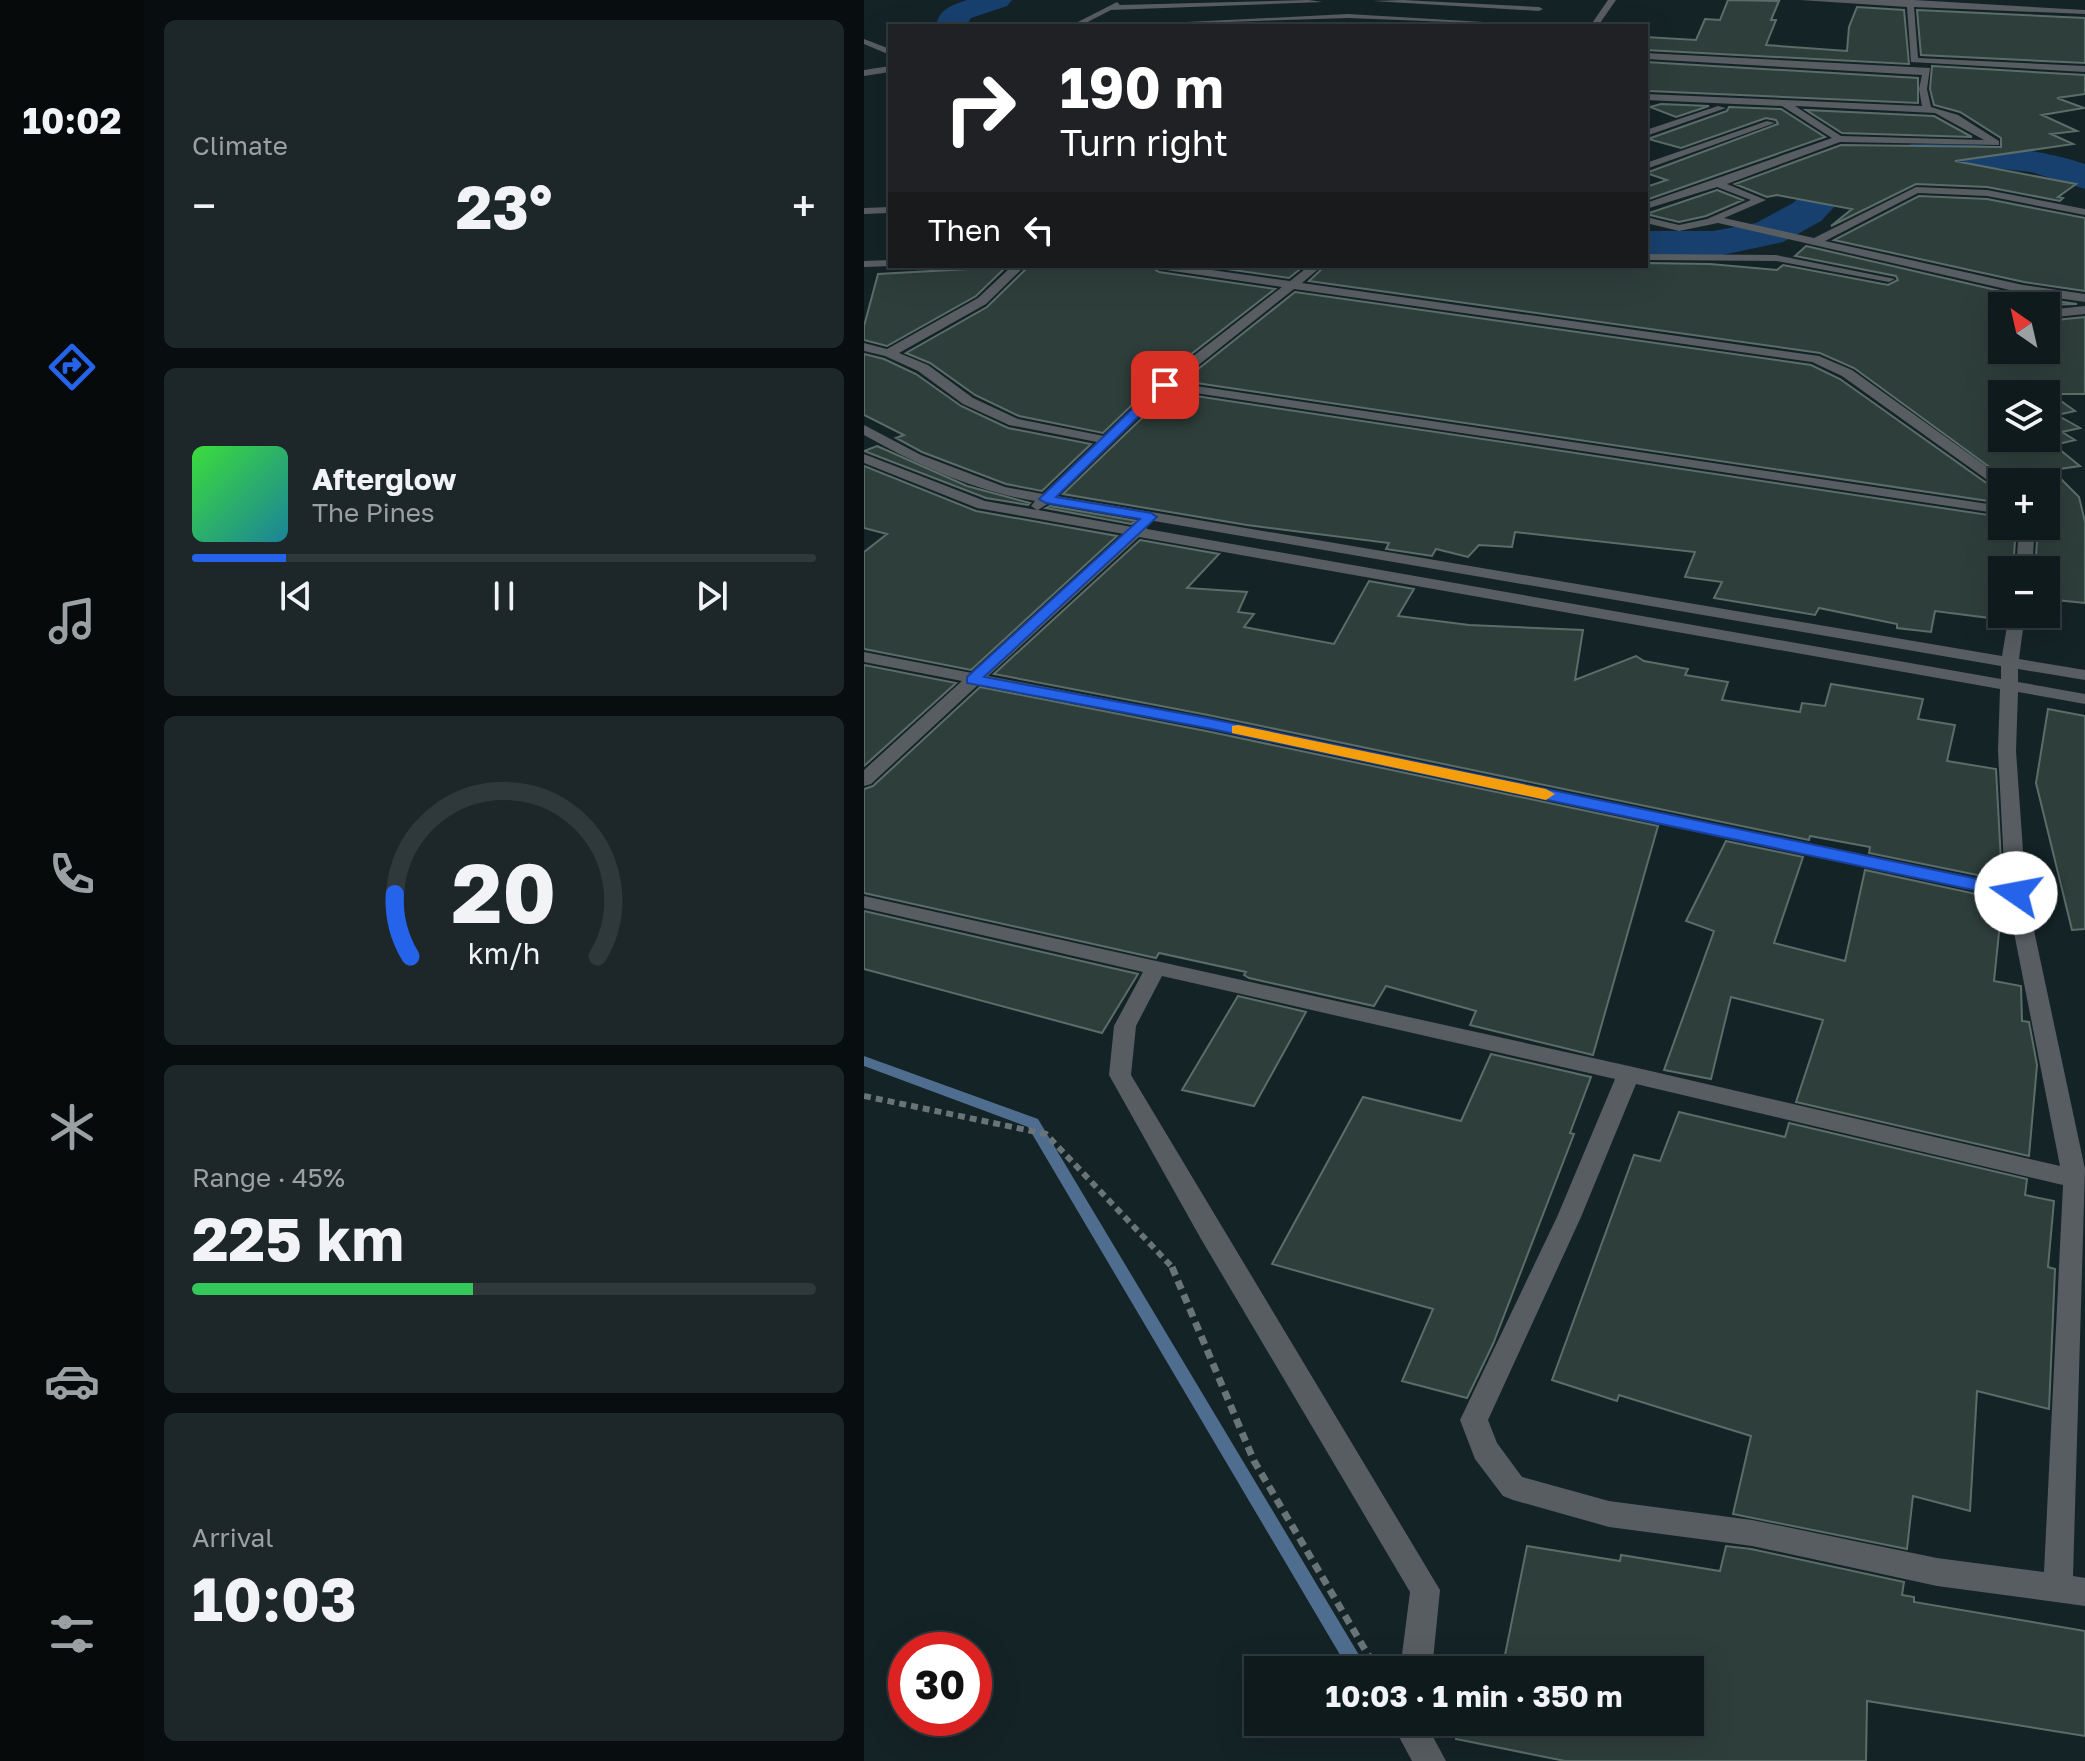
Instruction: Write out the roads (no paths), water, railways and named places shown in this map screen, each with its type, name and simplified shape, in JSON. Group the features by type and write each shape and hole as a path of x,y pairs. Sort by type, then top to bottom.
{"street":[{"path":"1078,24 1124,0"},
{"path":"1381,17 1377,0 1541,4"},
{"path":"1595,24 1612,0"},
{"path":"1804,0 2000,4 2085,12"},
{"path":"2065,0 2068,11"},
{"path":"1107,8 1319,1 1321,18"},
{"path":"1910,2 1914,60"},
{"path":"1526,24 1541,4"},
{"path":"1164,24 1381,17 1507,24"},
{"path":"864,41 888,51"},
{"path":"1648,56 1927,72 1924,85 1927,109"},
{"path":"1898,59 2085,69"},
{"path":"864,73 888,69"},
{"path":"1910,85 1924,85"},
{"path":"1648,97 1939,110 1996,143 1839,139 1717,184 1648,205"},
{"path":"1783,102 1839,139"},
{"path":"1648,132 1721,108"},
{"path":"1648,165 1770,123"},
{"path":"1648,220 1679,228 1713,220 1761,200 1717,184"},
{"path":"1817,241 1916,190 1987,193 2085,212"},
{"path":"864,211 884,210"},
{"path":"1713,220 1803,237 2010,286 2085,298"},
{"path":"1648,257 1776,258 1889,279"},
{"path":"864,264 888,263"},
{"path":"889,353 982,301 1017,268"},
{"path":"1173,268 1815,359 1847,373 1988,474"},
{"path":"1028,513 1165,385 1313,268"},
{"path":"2060,313 2085,310"},
{"path":"864,347 889,353 923,368 968,401 1014,422 1105,440"},
{"path":"1165,385 1988,508"},
{"path":"864,429 916,458 1002,491 2085,675"},
{"path":"864,458 982,505 2085,699"},
{"path":"864,780 1151,517"},
{"path":"1629,1074 1569,1217 1474,1420 1485,1450 1513,1487 1609,1514 1752,1533 1937,1572 2071,1589 2075,1179 2016,893 2007,751 2010,661 2015,628"},
{"path":"864,657 1207,723 2016,893"},
{"path":"864,902 1629,1074 2075,1179"},
{"path":"1156,967 1125,1026 1120,1075 1218,1246 1425,1590 1418,1656"},
{"path":"1415,1736 1430,1761"}],"waterway":[{"path":"951,24 960,12 997,0"},
{"path":"1648,244 1713,244 1768,233 1807,212 1823,196 1861,177 1884,161 1912,155 1976,155 2036,161 2085,177"},
{"path":"864,1061 1033,1123 1351,1656"}]}
